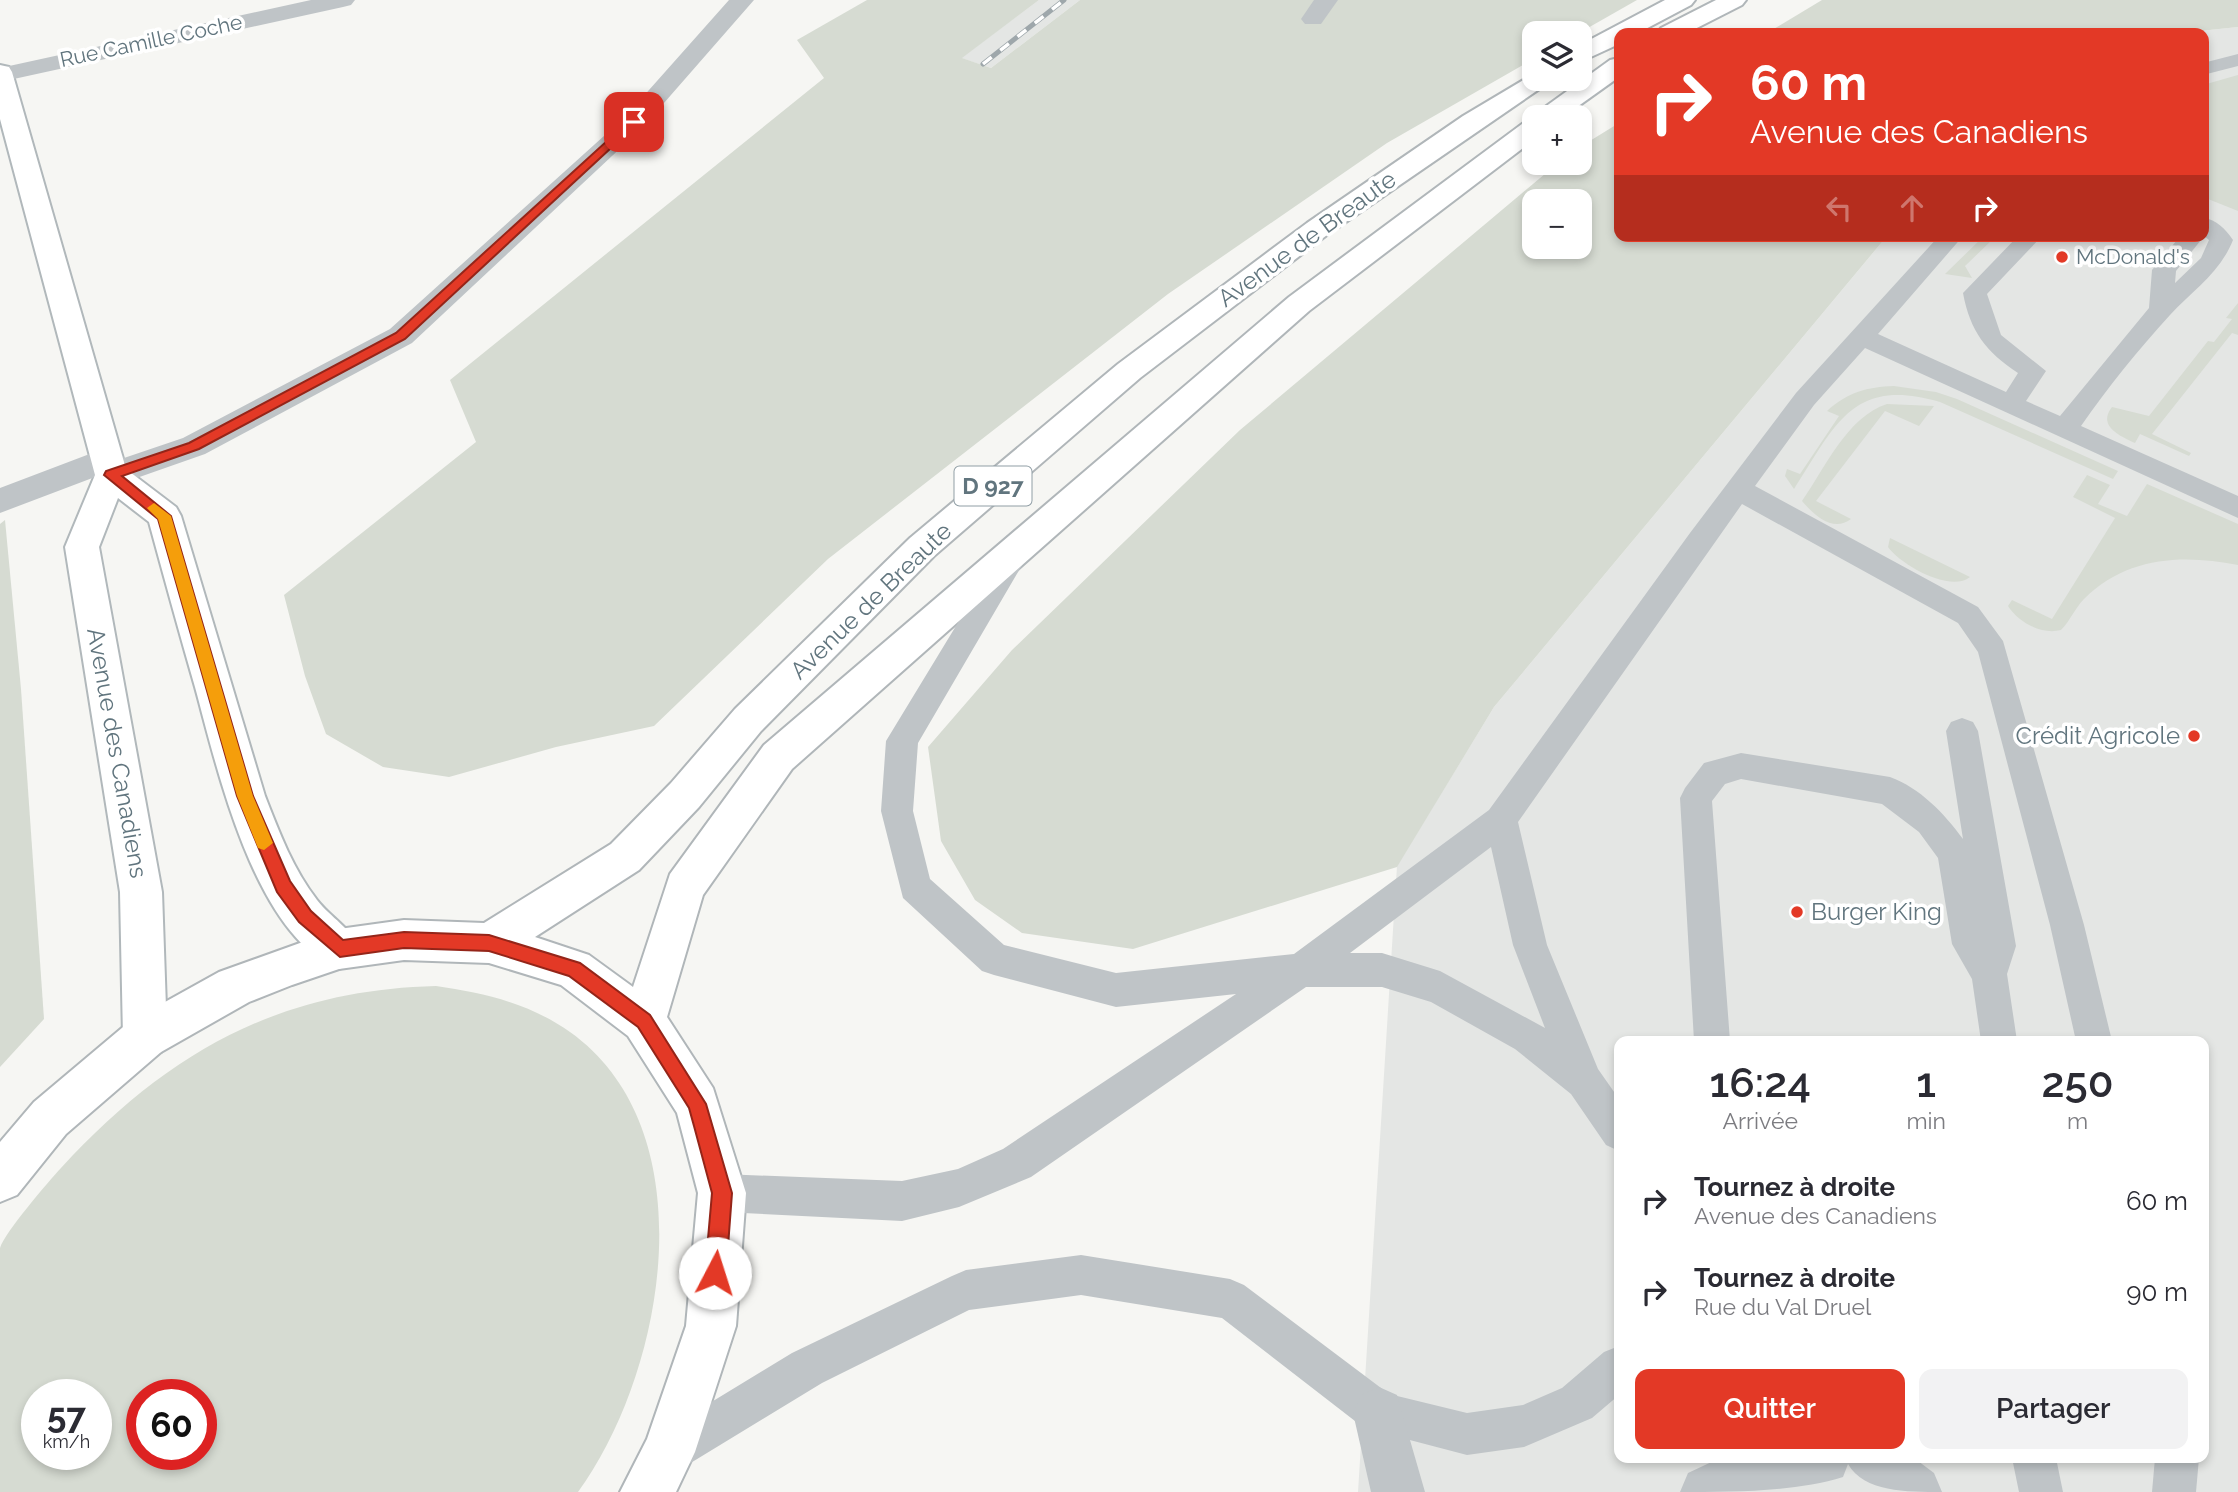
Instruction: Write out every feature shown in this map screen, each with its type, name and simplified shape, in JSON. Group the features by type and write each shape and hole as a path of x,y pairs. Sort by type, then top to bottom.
{"main road":[{"path":"1631,28 1683,0"},
{"path":"1679,28 1734,0"},
{"path":"1592,49 1614,37"},
{"path":"1564,105 1614,69"},
{"path":"0,73 110,467 164,516 245,796 261,836 283,886 305,916 340,949"},
{"name":"Avenue de Breaute","path":"489,943 625,857 685,795 748,720 922,547 1129,371 1317,229 1472,121 1522,91"},
{"name":"Avenue de Breaute","path":"644,1021 685,887 778,757 1299,304 1522,136"},
{"name":"Avenue des Canadiens","path":"110,467 82,547 141,892 145,1037"},
{"path":"0,1178 50,1118 145,1037 234,987 340,949 404,940 489,943 574,969 644,1021 697,1104 722,1193 711,1326 658,1472"}],"street":[{"name":"Rue Camille Coche","path":"0,73 343,0"},
{"path":"0,501 110,467 194,446 401,336 634,122 742,0"},
{"path":"1379,1413 1398,1492"},
{"path":"1707,1492 1767,1463"},
{"path":"1878,1463 1915,1492"}],"lane":[{"path":"2209,67 2238,60"},
{"path":"2064,430 2161,309 2194,281 2217,252 2221,240 2209,228"},
{"path":"722,1193 902,1201 958,1188 1017,1163 1301,970 1502,820 1805,399 1947,242"},
{"path":"2010,405 2033,371 1996,347 1980,322 1975,293 2026,242"},
{"path":"2161,309 2164,270 2187,242"},
{"path":"1861,336 2238,508"},
{"path":"1739,489 1968,615 1992,649 2067,925 2093,1036"},
{"path":"1020,545 902,741 897,811 915,887 994,959 1116,990 1301,970 1382,970 1440,988 1528,1037 1584,1081"},
{"path":"1962,732 1999,946 1989,974"},
{"path":"1712,1036 1696,798 1716,774 1741,766 1890,791 1931,822 1954,853 1969,944 1989,974 1998,1036"},
{"path":"1502,820 1530,945 1584,1081 1614,1125"},
{"path":"658,1472 807,1368 966,1290 1081,1275 1230,1298 1379,1413 1467,1433 1524,1426 1577,1403 1614,1371"},
{"path":"2035,1463 2041,1492"},
{"path":"2174,1492 2177,1463"}],"shaded area":[{"path":"867,0 1039,0 962,58 991,68 1080,0 1637,0 1592,26 1592,21 1522,21 1522,65 1387,143 1168,294 828,559 654,726 556,747 449,777 383,767 326,734 305,676 284,595 476,442 450,380 824,78 797,40"},
{"path":"1039,0 1080,0 991,68 961,58"},
{"path":"1822,0 2238,0 2238,27 2209,30 1775,28"},
{"path":"2238,27 2238,1492 1358,1492 1397,866 1494,707 1882,242 2209,242 2209,30"},
{"path":"2238,75 2238,211 2209,199 2209,83"},
{"path":"1614,126 1614,242 1882,242 1494,707 1397,867 1133,949 1022,933 975,900 941,841 928,747 1012,650 1240,430 1522,193 1522,259 1592,259 1592,189 1527,189 1544,175 1592,175 1592,140"},
{"path":"1978,242 1990,242 1965,266 1972,278 1945,274"},
{"path":"2238,303 2238,335 2232,333 2152,434 2191,453 2189,456 2140,434 2135,443 2112,430 2107,420 2112,407 2149,416 2208,341 2214,342 2232,319 2226,318"},
{"path":"1894,386 1936,392 1957,399 2118,471 2113,479 1940,402 1910,396 1886,396 1866,401 1849,412 1822,445 1794,489 1785,476 1787,469 1800,474 1839,416 1827,411 1858,392"},
{"path":"1887,404 1934,406 1919,426 1885,411 1816,501 1851,519 1837,524 1824,520 1802,501 1828,459 1849,432 1860,420"},
{"path":"2087,475 2110,485 2098,504 2127,516 2147,484 2238,524 2238,565 2176,560 2136,567 2100,585 2081,603 2061,630 2046,631 2031,626 2018,618 2008,606 2012,600 2052,619 2115,518 2073,497"},
{"path":"5,520 21,689 44,1019 0,1067 0,524"},
{"path":"1890,538 1970,577 1951,582 1926,575 1894,554 1888,547"},
{"path":"436,986 489,996 522,1007 570,1032 614,1075 642,1129 657,1190 659,1254 650,1320 633,1384 608,1442 578,1492 0,1492 0,1248 18,1219 61,1168 101,1127 142,1092 185,1061 229,1035 276,1015 326,1000 379,990"}],"railway":[{"path":"983,64 1064,0"}],"slow traffic":[{"path":"154,508 164,516 245,796 264,843"}],"place":[{"name":"McDonald's","path":"2062,257"},
{"name":"Crédit Agricole","path":"2194,736"},
{"name":"Burger King","path":"1797,912"}],"route":[{"path":"634,122 401,336 194,446 111,475 164,516 245,796 283,886 305,916 340,949 404,940 489,943 574,969 644,1021 697,1104 722,1193 715,1273"}]}
